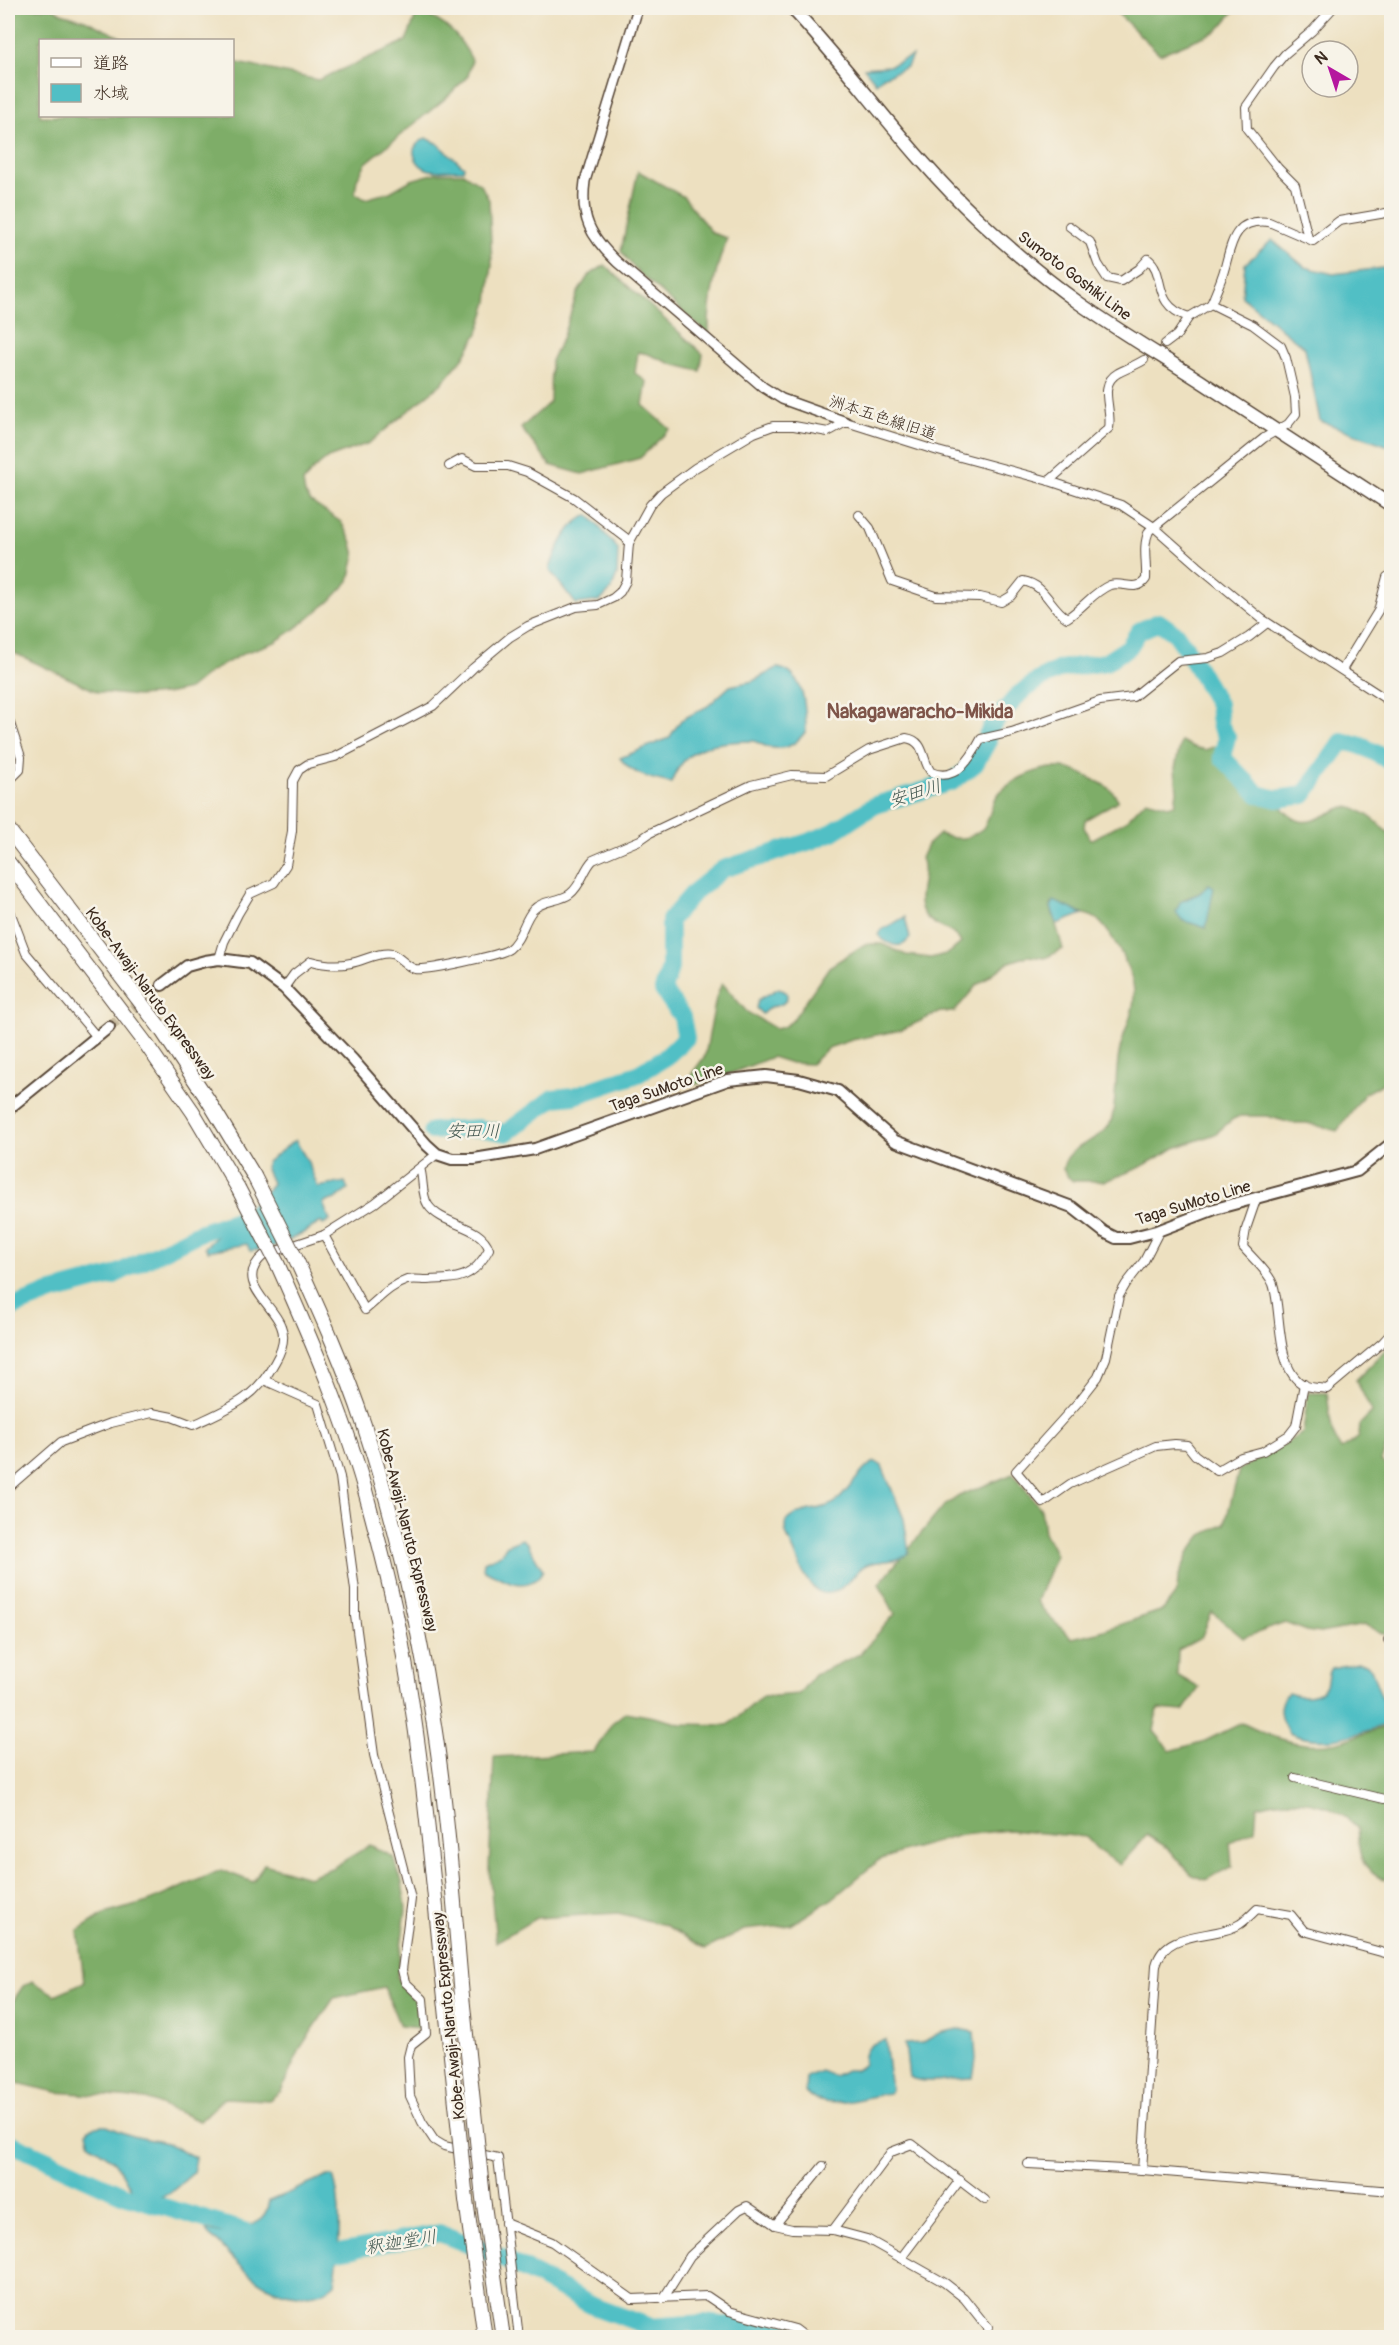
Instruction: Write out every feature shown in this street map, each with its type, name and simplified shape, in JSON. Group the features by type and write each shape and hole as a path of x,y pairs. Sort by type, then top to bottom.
{"highway":[{"name":"Kobe-Awaji-Naruto Expressway","path":"8,829 161,1029 254,1176 295,1257 328,1331 363,1423 386,1497 405,1572 434,1726 483,2198 503,2337"},
{"name":"Kobe-Awaji-Naruto Expressway","path":"8,862 144,1041 193,1112 238,1188 277,1263 310,1337 346,1431 369,1503 387,1576 403,1650 416,1733 464,2189 485,2337"}],"main road":[{"name":"Sumoto Goshiki Line","path":"792,8 824,42 860,88 935,175 978,219 1077,302 1392,506"},
{"path":"162,985 187,966 219,960 250,963 284,988 353,1060 437,1154"},
{"path":"8,1109 109,1027"},
{"name":"Taga SuMoto Line","path":"437,1154 452,1159 474,1159 535,1149 728,1080 766,1076 799,1080 838,1091 895,1141 1072,1207 1104,1232 1116,1238 1129,1238 1160,1230 1215,1209 1357,1171 1392,1143"}],"street":[{"name":"洲本五色線旧道","path":"638,8 585,181 583,204 595,239 617,262 764,387 782,399 938,451 1049,481 1121,505 1154,527 1219,585 1267,622 1392,703"},
{"path":"1308,238 1295,185 1278,168 1247,129 1246,107 1274,67 1334,8"},
{"path":"1165,344 1177,335 1189,317 1211,304 1225,268 1234,234 1246,225 1253,222 1269,222 1313,241 1339,220 1392,212"},
{"path":"1069,226 1090,242 1098,264 1107,278 1121,281 1148,260 1153,263 1162,296 1176,313 1189,317"},
{"path":"859,515 870,528 892,581 936,596 980,597 1001,602 1011,596 1023,581 1046,593 1060,613 1067,618 1092,597 1110,586 1117,584 1136,586 1145,582 1147,535 1154,527 1264,438 1288,424 1296,414 1295,397 1281,346 1253,325 1211,304"},
{"path":"1049,481 1109,428 1107,382 1144,360"},
{"path":"219,960 233,923 250,894 274,883 286,865 292,831 293,781 299,770 308,764 335,757 433,706 473,668 510,637 528,626 576,607 598,605 613,598 620,592 626,581 629,543 650,506 661,493 695,468 754,433 773,426 781,425 828,432 846,422"},
{"path":"449,466 462,459 476,466 508,466 527,472 574,498 629,543"},
{"path":"1341,669 1378,611 1387,577 1392,574"},
{"path":"284,988 294,974 311,961 329,966 392,954 414,969 435,968 509,950 523,931 530,913 542,904 570,894 579,884 593,860 751,784 792,775 826,776 869,750 906,738 912,739 921,746 927,767 931,772 944,776 956,772 966,764 981,739 1012,732 1100,701 1133,697 1173,664 1223,653 1249,637 1267,622"},
{"path":"8,717 21,756 20,770 8,782"},
{"path":"8,906 26,953 97,1037"},
{"path":"8,1488 61,1442 111,1423 152,1413 193,1425 241,1402 266,1381 282,1349 282,1327 257,1292 253,1282 252,1271 257,1262 264,1255 324,1235 375,1203 437,1154"},
{"path":"324,1235 365,1310 385,1291 407,1280 438,1279 471,1274 481,1264 489,1249 486,1241 434,1212 426,1202 420,1168"},
{"path":"1257,1197 1246,1229 1244,1247 1273,1285 1280,1332 1289,1369 1293,1376 1304,1384 1327,1389 1392,1332"},
{"path":"1160,1230 1144,1261 1119,1296 1106,1358 1098,1377 1016,1471 1043,1503 1070,1484 1156,1446 1187,1445 1195,1455 1217,1471 1241,1457 1263,1451 1289,1435 1296,1426 1304,1384"},
{"path":"266,1381 318,1404 340,1477 374,1755 411,1899 402,1970 405,1982 423,1999 426,2032 411,2045 408,2057 410,2096 422,2122 434,2140 444,2146 498,2158 519,2337"},
{"path":"1295,1778 1384,1799 1392,1797"},
{"path":"1142,2170 1156,1965 1170,1943 1239,1925 1257,1909 1291,1916 1304,1931 1392,1955"},
{"path":"833,2230 891,2152 912,2144 985,2200"},
{"path":"1028,2164 1142,2170 1392,2191"},
{"path":"775,2225 823,2166"},
{"path":"901,2258 960,2180"},
{"path":"663,2299 690,2256 739,2210 747,2206 775,2225 792,2229 833,2230 867,2239 945,2283 964,2298 988,2328"},
{"path":"505,2223 552,2242 632,2299 707,2296 729,2311 795,2329 807,2337"}],"green space":[{"path":"8,8 53,8 61,13 85,20 124,39 39,39 39,117 234,117 234,62 318,80 406,41 418,11 436,20 456,36 472,60 468,76 446,98 366,163 357,179 355,193 365,199 390,192 411,180 436,173 463,173 481,185 489,200 492,264 488,302 478,333 463,358 441,384 369,443 328,458 303,482 305,494 311,502 341,522 351,540 355,555 349,581 330,601 275,642 244,653 210,672 189,689 166,694 137,696 98,692 8,650"},
{"path":"1112,8 1237,8 1217,31 1160,54"},
{"path":"638,171 684,197 712,233 727,238 713,285 709,335 634,268 621,251"},
{"path":"605,265 703,354 700,371 638,352 635,373 647,382 643,405 670,429 640,458 582,474 550,465 521,428 550,402 551,361 563,336 577,294 588,276"},
{"path":"1181,741 1205,750 1219,745 1219,759 1245,786 1259,797 1277,802 1294,818 1308,821 1344,807 1351,808 1369,816 1391,835 1391,1079 1365,1093 1337,1131 1307,1123 1291,1123 1267,1116 1240,1116 1215,1134 1175,1148 1139,1168 1105,1181 1073,1181 1068,1177 1063,1169 1066,1160 1079,1147 1102,1133 1112,1118 1119,1054 1134,1001 1134,993 1127,965 1104,926 1093,917 1055,903 1052,903 1051,907 1063,949 1045,958 1028,956 1007,963 976,986 954,1012 940,1012 901,1030 852,1040 828,1048 811,1064 791,1063 772,1057 714,1080 697,1084 685,1083 705,1056 716,998 722,983 747,1012 776,1029 792,1021 829,967 865,944 882,944 906,955 931,958 949,953 961,943 954,934 928,919 924,914 920,901 923,872 921,858 927,845 939,834 961,838 971,836 982,829 987,822 996,796 1014,781 1041,770 1059,768 1078,772 1108,787 1118,800 1085,820 1084,827 1090,839 1093,839 1127,820 1146,800 1168,806 1175,804 1177,791 1175,768","holes":["1207,885 1206,928 1182,920 1184,899 1200,893"]},
{"path":"1391,1345 1391,1434 1381,1461 1391,1470 1391,1637 1365,1625 1320,1633 1306,1631 1285,1623 1243,1638 1212,1612 1201,1638 1178,1650 1177,1675 1199,1688 1183,1711 1158,1709 1154,1731 1170,1751 1205,1741 1242,1723 1286,1741 1309,1744 1340,1741 1391,1727 1391,1881 1373,1874 1367,1868 1360,1855 1357,1827 1346,1818 1323,1806 1285,1801 1257,1806 1255,1830 1230,1842 1232,1866 1206,1880 1192,1875 1168,1848 1147,1835 1120,1865 1099,1851 1086,1837 1009,1830 961,1835 879,1860 832,1899 791,1925 744,1930 706,1949 665,1925 618,1913 536,1918 496,1942 489,1869 494,1757 594,1752 612,1723 626,1712 682,1724 728,1725 762,1697 799,1694 814,1675 860,1654 895,1614 879,1584 943,1507 959,1496 1013,1474 1041,1509 1044,1532 1056,1555 1037,1601 1046,1614 1072,1638 1098,1632 1163,1610 1177,1592 1178,1578 1189,1552 1202,1535 1225,1524 1239,1470 1303,1433 1308,1393 1327,1393 1332,1432 1341,1450 1359,1437 1360,1424 1372,1412 1356,1380"},
{"path":"370,1845 393,1857 402,1882 406,1909 397,1977 417,2003 419,2028 400,2026 384,1987 334,1998 301,2047 281,2091 269,2100 224,2098 200,2121 146,2099 56,2092 8,2081 8,2003 11,2004 23,1986 32,1981 55,1995 84,1982 78,1931 104,1914 148,1902 221,1870 253,1882 264,1864 308,1877 334,1867"}],"water":[{"path":"912,56 907,67 883,77 876,83 864,68 889,66"},
{"path":"426,138 437,143 464,167 463,170 435,171 423,167 414,154 418,144"},
{"path":"1272,240 1305,267 1333,274 1391,267 1391,447 1320,421 1305,348 1242,297 1245,264"},
{"path":"589,515 618,549 617,575 611,590 600,601 576,604 550,568 569,530 575,523"},
{"path":"777,668 793,676 802,693 806,731 793,744 783,748 771,748 754,741 714,744 693,753 685,760 671,783 649,778 636,772 620,758 669,738 681,720 708,706 730,686 753,681"},
{"path":"1209,884 1214,887 1206,928 1182,920 1176,912 1180,902 1200,893"},
{"path":"1054,901 1083,914 1057,924 1051,907"},
{"path":"905,917 910,938 904,944 890,944 878,935 881,930"},
{"path":"779,988 787,993 786,1000 780,1005 770,1007 762,1014 756,1008 758,1000"},
{"path":"295,1140 307,1160 318,1187 345,1182 348,1190 335,1199 323,1203 330,1221 323,1225 321,1222 296,1237 269,1248 250,1251 247,1244 208,1251 205,1247 269,1188 272,1183 265,1167 267,1162"},
{"path":"876,1462 882,1466 904,1519 909,1552 895,1560 866,1565 836,1591 820,1592 808,1582 803,1574 786,1534 786,1521 799,1513 831,1505 842,1497 871,1464"},
{"path":"522,1539 527,1543 543,1570 537,1578 523,1584 515,1583 483,1569 484,1562 501,1554 507,1545"},
{"path":"1358,1663 1366,1664 1371,1669 1391,1723 1340,1738 1315,1739 1289,1733 1280,1712 1284,1697 1288,1693 1302,1696 1318,1694 1325,1687 1331,1668"},
{"path":"958,2029 974,2032 976,2059 973,2078 924,2081 909,2077 905,2044 922,2043 939,2033"},
{"path":"885,2040 891,2090 889,2093 834,2103 823,2102 805,2092 806,2077 821,2071 834,2076 846,2070 856,2070 864,2064 864,2054 868,2047"},
{"path":"107,2126 132,2136 167,2143 196,2158 193,2173 170,2193 154,2200 135,2194 113,2160 90,2144 87,2132 89,2129"},
{"path":"328,2176 333,2176 336,2189 339,2229 335,2284 325,2291 309,2295 291,2294 266,2286 237,2263 206,2230 230,2233 240,2230 264,2215 269,2201"}],"waterway":[{"name":"安田川","path":"432,1131 478,1128 506,1133 553,1098 574,1096 638,1074 666,1057 686,1038 682,1017 663,990 670,968 670,920 694,892 723,869 833,832 875,805 952,782 975,764 988,741 987,735 993,724 1019,694 1060,669 1106,662 1129,647 1139,631 1159,622 1176,634 1218,704 1220,725 1227,737 1222,757 1258,794 1277,799 1304,795 1342,742 1362,746 1392,763"},
{"name":"安田川","path":"8,1309 49,1293 112,1276 199,1233 257,1213"},
{"name":"釈迦堂川","path":"8,2142 124,2195 264,2237"},
{"name":"釈迦堂川","path":"316,2253 322,2255 440,2233 501,2257 593,2306 651,2327 704,2323 789,2333 792,2338"}],"tunnel":[{"path":"109,1027 162,985"}],"district":[{"name":"Nakagawaracho-Mikida","path":"920,711"}]}
